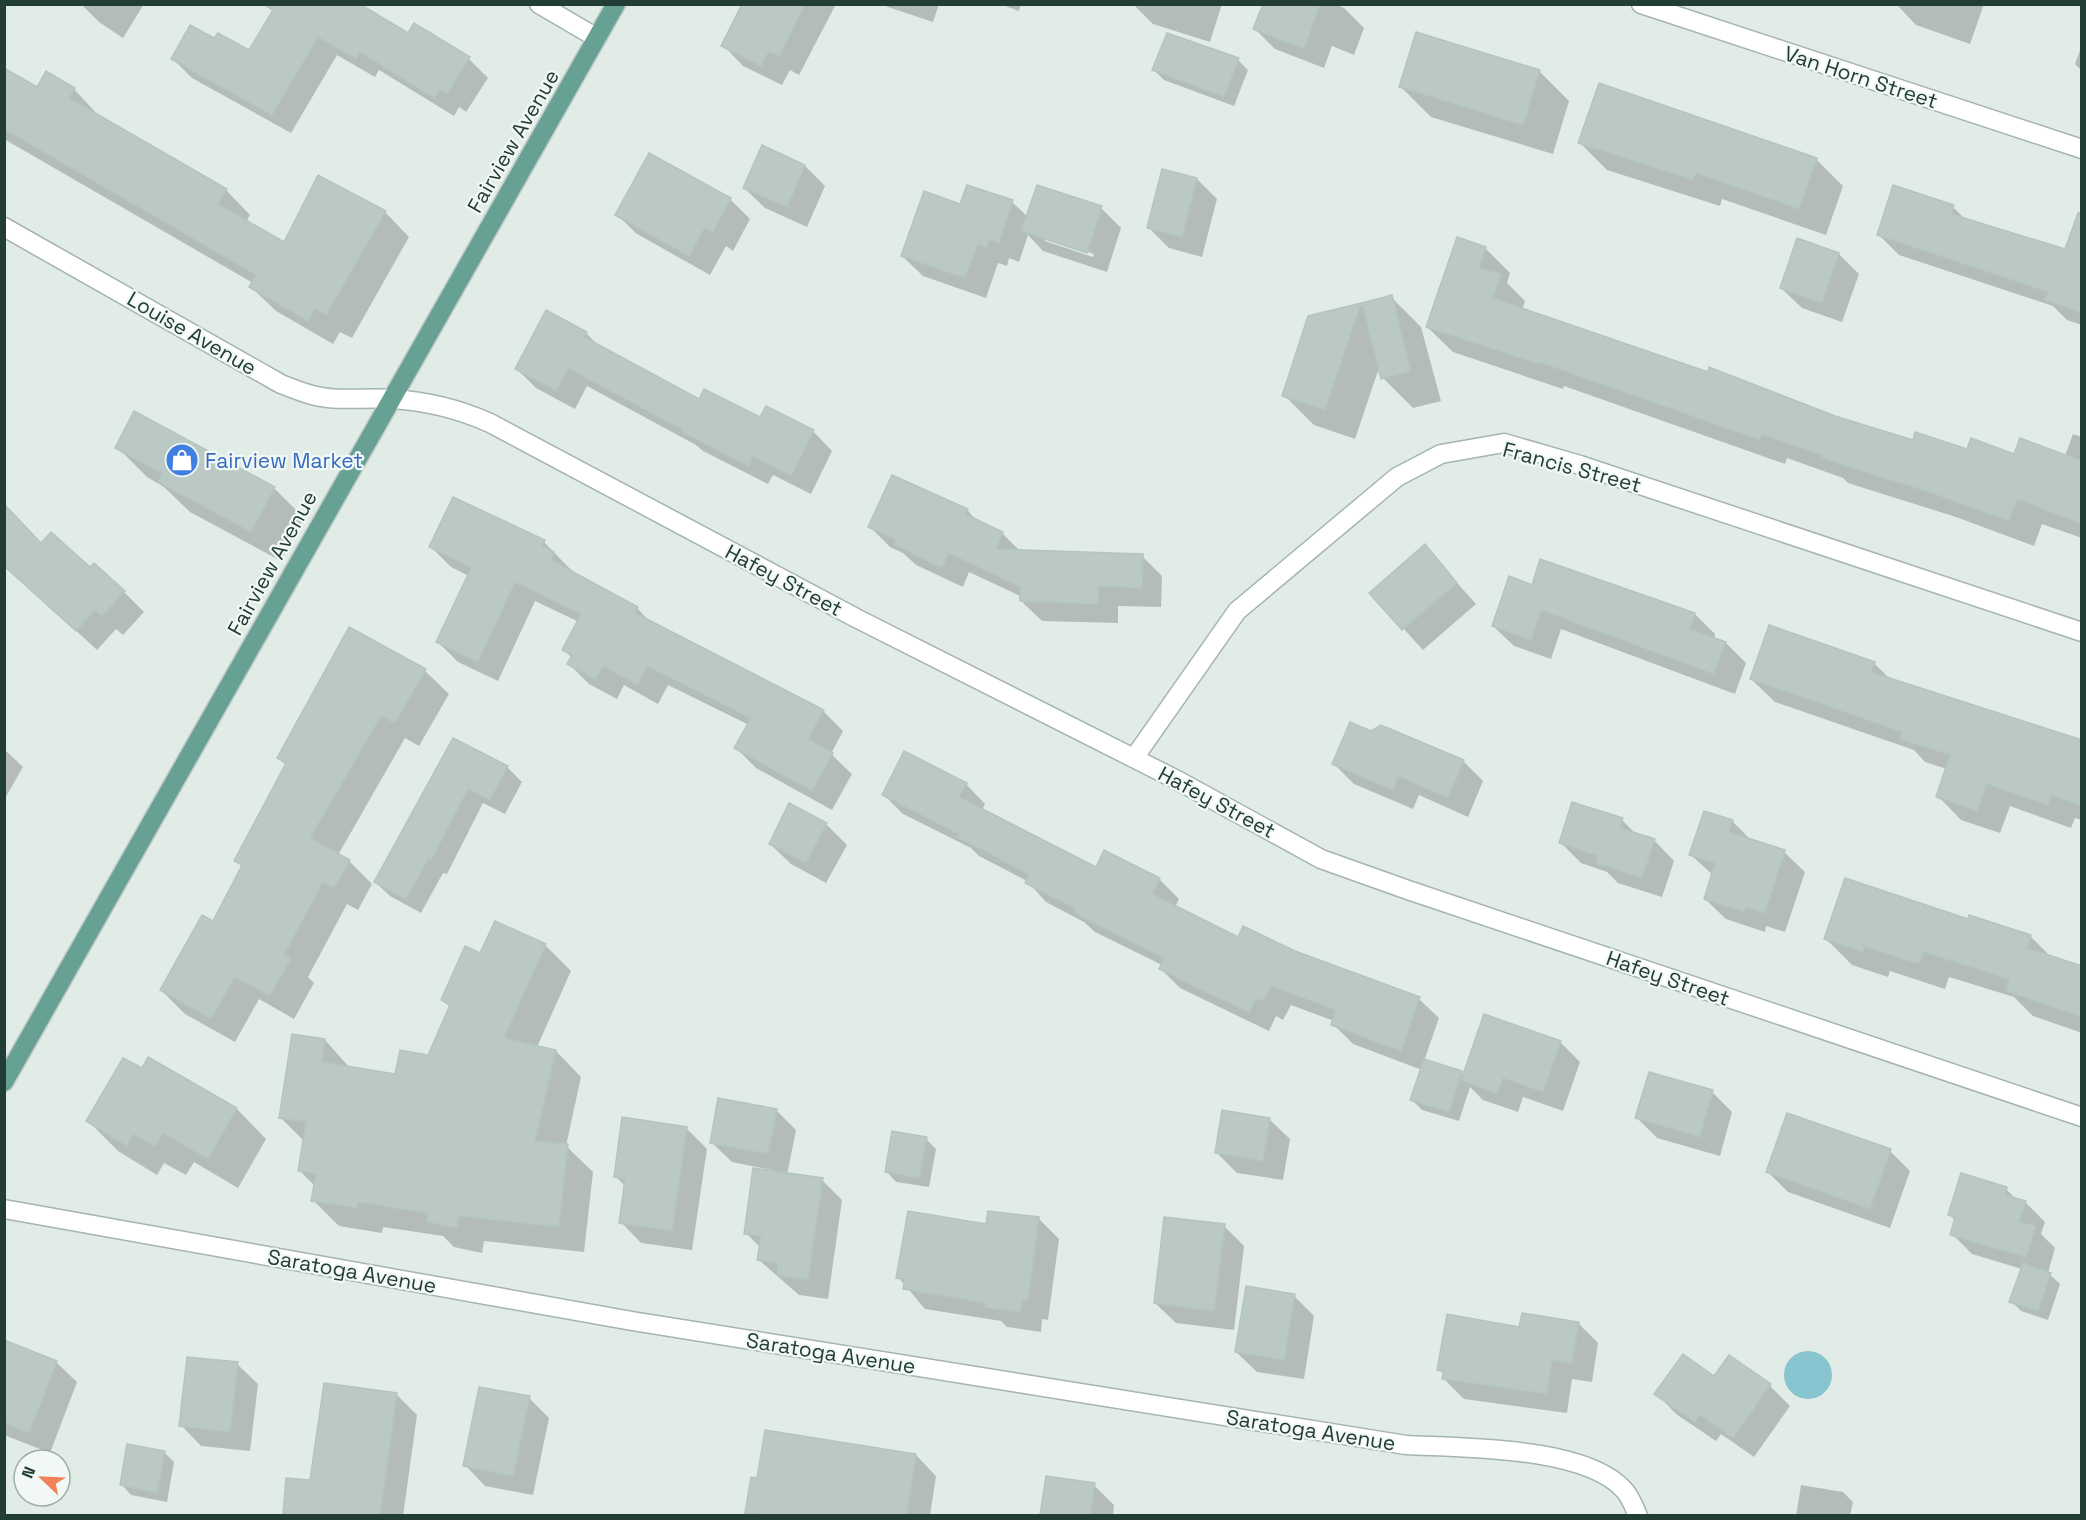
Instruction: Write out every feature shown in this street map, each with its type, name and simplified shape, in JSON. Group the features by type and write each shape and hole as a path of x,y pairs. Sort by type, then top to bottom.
{"main road":[{"name":"Fairview Avenue","path":"4,1082 616,4"}],"street":[{"path":"539,4 597,38"},
{"name":"Van Horn Street","path":"1641,4 2082,149"},
{"name":"Louise Avenue","path":"4,227 281,384 313,396 391,399"},
{"name":"Hafey Street","path":"391,399 466,412 490,423 856,618 1134,758 1322,859 1419,894 2082,1117"},
{"name":"Francis Street","path":"1134,758 1237,611 1397,477 1441,454 1504,443 1580,465 2082,632"},
{"name":"Saratoga Avenue","path":"4,1209 632,1321 1348,1436 1407,1445 1523,1451 1578,1465 1610,1479 1624,1490 1638,1515"}],"water":[{"path":"1803,1351 1813,1351 1825,1358 1832,1370 1832,1380 1825,1392 1813,1399 1803,1399 1788,1388 1784,1380 1784,1370 1795,1355"}],"building":[{"path":"263,4 360,4 408,33 414,23 470,57 447,94 440,89 434,98 360,52 356,59 318,37 272,115 171,59 190,25 214,38 218,33 249,50 273,10"},
{"path":"742,4 805,4 779,56 769,51 761,66 721,46"},
{"path":"1263,4 1320,4 1304,49 1253,29"},
{"path":"1416,32 1540,70 1523,125 1399,87"},
{"path":"1167,33 1239,58 1224,97 1152,70"},
{"path":"4,68 37,87 46,71 75,88 69,98 227,189 218,204 284,242 318,175 386,211 326,315 315,308 308,321 249,287 256,275 4,129"},
{"path":"1599,83 1817,158 1799,209 1696,173 1693,180 1578,143"},
{"path":"762,145 805,165 787,207 743,188"},
{"path":"649,153 731,198 713,232 705,227 689,256 615,215"},
{"path":"1162,169 1197,178 1182,237 1147,228"},
{"path":"967,185 1013,200 999,243 989,239 987,247 978,244 965,278 901,256 924,191 960,204"},
{"path":"1037,185 1102,206 1087,253 1021,231"},
{"path":"1893,185 1954,205 1951,214 2065,249 2078,213 2082,213 2082,313 2045,300 2048,292 1877,235"},
{"path":"1457,237 1486,247 1479,268 1501,274 1493,298 1708,372 1709,367 1835,416 1913,440 1915,432 1967,449 1971,438 2014,454 2020,438 2082,461 2082,524 2017,499 2009,521 1929,492 1821,458 1822,455 1762,434 1760,440 1539,362 1538,364 1426,327"},
{"path":"1797,238 1839,253 1822,303 1780,288"},
{"path":"1392,295 1411,371 1381,379 1362,303"},
{"path":"1361,303 1325,410 1282,396 1308,316"},
{"path":"546,310 587,332 584,337 699,399 704,389 760,417 766,406 814,430 791,476 753,456 749,466 682,432 683,430 568,368 556,391 515,369"},
{"name":"Fairview Market","path":"134,411 275,487 251,532 158,482 162,473 115,448"},
{"path":"892,475 968,509 965,514 1003,532 996,549 1143,554 1142,588 1098,586 1098,604 1020,601 1020,587 949,553 942,568 894,545 896,540 868,527"},
{"path":"453,497 545,540 542,546 554,552 551,560 638,607 635,613 824,710 808,739 833,753 812,791 734,748 751,718 647,666 638,685 603,666 596,680 567,664 572,655 562,650 581,614 515,582 478,662 436,642 471,568 429,547"},
{"path":"4,504 41,543 51,532 90,567 94,563 125,591 102,616 95,610 76,631 4,566"},
{"path":"1425,544 1457,583 1402,630 1369,593"},
{"path":"1540,559 1695,613 1690,629 1726,642 1714,674 1541,610 1531,640 1492,626 1509,576 1532,585"},
{"path":"1769,625 1875,662 1871,672 2082,740 2082,806 2051,795 2048,805 1987,784 1977,811 1936,797 1950,755 1900,739 1902,732 1750,679"},
{"path":"349,627 426,669 395,723 381,716 310,838 350,860 334,888 323,882 284,955 291,958 270,996 235,977 211,1019 160,990 202,915 213,921 242,865 234,861 286,763 277,758"},
{"path":"1350,722 1371,731 1381,725 1464,760 1448,798 1398,776 1393,790 1332,764"},
{"path":"453,738 508,766 490,800 468,789 431,860 428,859 406,900 374,882"},
{"path":"904,751 967,783 959,797 1096,867 1104,850 1160,878 1152,894 1238,937 1243,926 1295,951 1420,997 1401,1051 1331,1025 1336,1010 1271,986 1263,1001 1256,998 1249,1013 1159,969 1164,958 1074,913 1076,909 1025,883 1029,874 957,837 959,834 882,795"},
{"path":"1572,802 1623,818 1620,828 1655,839 1642,878 1596,863 1598,856 1559,843"},
{"path":"789,803 827,823 806,863 769,844"},
{"path":"1704,811 1733,820 1729,832 1785,850 1765,913 1746,907 1744,912 1704,899 1715,863 1689,855"},
{"path":"1845,878 1968,919 1969,915 2031,935 2027,948 2082,966 2082,1017 2006,991 2009,979 1923,952 1919,964 1864,946 1863,952 1824,939"},
{"path":"495,921 546,944 504,1038 556,1050 535,1141 568,1144 559,1227 459,1216 457,1228 427,1222 428,1213 358,1202 357,1208 311,1201 316,1174 298,1171 306,1122 279,1118 292,1034 325,1039 322,1062 395,1074 400,1050 428,1055 450,1005 441,1000 465,946 480,953"},
{"path":"1484,1014 1561,1041 1543,1092 1503,1078 1497,1093 1461,1080"},
{"path":"148,1057 237,1108 208,1159 163,1133 155,1147 134,1134 127,1146 86,1121 123,1058 142,1068"},
{"path":"1424,1059 1462,1071 1449,1112 1410,1100"},
{"path":"1649,1072 1713,1090 1700,1137 1635,1118"},
{"path":"718,1098 777,1109 768,1154 710,1143"},
{"path":"1222,1110 1270,1118 1263,1161 1215,1153"},
{"path":"1787,1113 1891,1149 1870,1209 1766,1172"},
{"path":"622,1117 687,1127 672,1231 619,1223 625,1179 614,1177"},
{"path":"892,1131 927,1137 919,1178 885,1172"},
{"path":"753,1168 823,1178 808,1280 777,1275 778,1263 757,1260 761,1236 744,1234"},
{"path":"1961,1173 2007,1187 2005,1195 2026,1201 2019,1222 2036,1226 2026,1257 1950,1235 1955,1217 1948,1215"},
{"path":"908,1211 986,1224 988,1211 1039,1217 1028,1300 1022,1300 1021,1312 985,1307 986,1303 903,1289 905,1279 896,1278"},
{"path":"1164,1217 1225,1224 1214,1311 1154,1303"},
{"path":"2023,1263 2051,1273 2038,1311 2009,1302"},
{"path":"1246,1286 1295,1294 1284,1360 1235,1352"},
{"path":"1522,1313 1579,1322 1572,1363 1552,1360 1547,1394 1442,1379 1444,1371 1437,1370 1447,1314 1519,1327"},
{"path":"4,1340 57,1361 29,1433 4,1423"},
{"path":"1683,1354 1714,1376 1729,1355 1771,1384 1733,1438 1700,1415 1695,1422 1654,1394"},
{"path":"187,1357 238,1362 230,1432 179,1426"},
{"path":"324,1383 397,1393 380,1515 283,1515 286,1478 310,1480"},
{"path":"479,1387 530,1396 513,1476 463,1466"},
{"path":"765,1430 916,1454 907,1515 745,1513 751,1477 757,1478"},
{"path":"127,1444 165,1451 157,1493 120,1485"},
{"path":"1046,1476 1095,1483 1090,1515 1040,1515"}],"place":[{"name":"Fairview Market","path":"182,460"}]}
